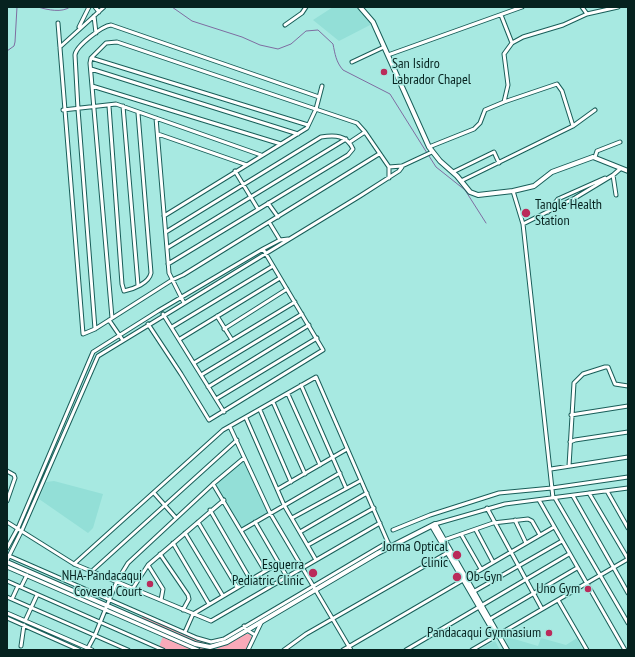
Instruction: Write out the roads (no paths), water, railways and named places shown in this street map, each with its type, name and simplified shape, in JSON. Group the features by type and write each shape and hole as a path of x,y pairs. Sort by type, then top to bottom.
{"street":[{"path":"78,29 89,7"},
{"path":"95,7 99,12"},
{"path":"60,47 78,29 104,7"},
{"path":"285,25 302,13 306,7"},
{"path":"360,7 373,22 429,147 429,153"},
{"path":"388,55 522,7"},
{"path":"582,7 587,14"},
{"path":"504,102 508,85 504,54 512,43 572,22 587,14 618,7"},
{"path":"501,15 512,43"},
{"path":"94,16 96,33"},
{"path":"58,23 63,110 83,334 95,329 172,280 183,275 379,154"},
{"path":"95,329 78,109 76,52 96,33 106,26 111,25 319,97"},
{"path":"122,339 110,319 93,108 91,58 106,43 117,42 357,123 366,132 379,154 389,167 388,178"},
{"path":"352,62 384,47"},
{"path":"91,58 308,125"},
{"path":"91,69 298,134"},
{"path":"429,147 474,129 480,123 485,110 557,84 560,87 573,126"},
{"path":"92,86 281,144"},
{"path":"164,216 307,128 316,109 322,86"},
{"path":"63,110 93,108 116,104 261,156"},
{"path":"109,106 123,289 127,290 148,279 151,273 138,113"},
{"path":"123,106 138,285"},
{"path":"461,180 573,126 595,110"},
{"path":"156,118 169,273 184,303"},
{"path":"350,142 366,132"},
{"path":"158,134 247,164"},
{"path":"166,232 321,137 334,135 350,142 353,149 350,154 168,264"},
{"path":"167,248 346,139"},
{"path":"429,153 453,172 470,192 475,195 514,191 534,186 552,172 594,156 598,151 620,142"},
{"path":"453,172 494,152 499,163"},
{"path":"389,167 402,166 429,153"},
{"path":"594,156 620,169 628,171"},
{"path":"198,650 7,561 8,555 22,530 78,402 95,359 122,339 290,239 388,178 399,171 402,166"},
{"path":"523,224 613,175 620,169"},
{"path":"235,171 242,185 258,209"},
{"path":"613,175 616,195"},
{"path":"547,212 558,199 613,175"},
{"path":"514,191 523,224 554,498 628,623"},
{"path":"268,203 278,217"},
{"path":"269,222 280,240"},
{"path":"7,548 8,541 18,528 93,352 181,297 263,249 280,240 290,239"},
{"path":"148,324 186,380 202,407 206,419 212,419 224,412 323,350 263,249"},
{"path":"172,326 273,266"},
{"path":"180,339 280,278"},
{"path":"224,329 287,289"},
{"path":"194,363 295,302"},
{"path":"163,314 172,326 224,412"},
{"path":"201,375 302,314"},
{"path":"217,316 232,340"},
{"path":"208,387 309,325"},
{"path":"216,399 317,338"},
{"path":"569,466 573,385 580,377 590,371 608,367 615,384 628,386"},
{"path":"74,564 216,436 230,426 316,377 389,544"},
{"path":"301,385 346,488"},
{"path":"288,394 320,465"},
{"path":"73,400 78,402"},
{"path":"273,402 305,474"},
{"path":"571,415 628,406"},
{"path":"260,410 291,482"},
{"path":"246,418 284,505 316,560"},
{"path":"230,426 270,513 350,648"},
{"path":"570,442 628,432"},
{"path":"92,571 237,440"},
{"path":"278,490 347,449"},
{"path":"551,470 628,457"},
{"path":"7,618 24,623 90,649 109,599 117,581 128,563 213,484 244,458"},
{"path":"7,471 15,477 9,490 7,501"},
{"path":"242,530 340,473"},
{"path":"393,530 430,515 496,494 552,488 628,477"},
{"path":"292,518 360,480"},
{"path":"213,484 242,530 265,571"},
{"path":"7,566 202,646 216,647 389,544 434,525 487,508 628,488"},
{"path":"607,491 626,522 628,528"},
{"path":"154,492 176,518"},
{"path":"300,532 366,493"},
{"path":"472,650 628,559 589,493"},
{"path":"573,496 628,593"},
{"path":"133,588 148,565 186,533 210,510 224,500"},
{"path":"539,500 625,650"},
{"path":"308,546 374,508"},
{"path":"487,508 493,523 542,609"},
{"path":"210,510 250,579"},
{"path":"444,540 493,523 529,519 540,535"},
{"path":"515,520 526,543"},
{"path":"7,522 22,530 52,552 74,564 211,621 380,524"},
{"path":"198,522 237,587"},
{"path":"255,522 287,577"},
{"path":"434,525 444,540 449,552"},
{"path":"434,525 506,650"},
{"path":"343,650 350,648 480,569 554,527"},
{"path":"476,530 493,562"},
{"path":"186,533 223,596"},
{"path":"461,534 480,569"},
{"path":"8,541 15,543"},
{"path":"473,592 562,541"},
{"path":"173,543 209,604"},
{"path":"284,650 332,618 449,552"},
{"path":"160,554 188,595 189,599 183,610"},
{"path":"406,650 569,554"},
{"path":"8,555 211,642 224,639 246,628 261,623"},
{"path":"185,632 192,614 278,563"},
{"path":"148,565 163,589 161,600"},
{"path":"490,619 578,568"},
{"path":"12,599 27,575"},
{"path":"464,579 480,606 490,619 497,635"},
{"path":"7,581 100,621 156,649 163,650"},
{"path":"21,646 24,623 36,594"},
{"path":"7,597 128,650"},
{"path":"558,600 587,650"},
{"path":"7,613 79,650"},
{"path":"248,650 261,623 270,614"},
{"path":"246,628 255,635"}],"waterway":[{"path":"7,51 14,46 15,42 17,7"},
{"path":"38,7 50,10 63,10 70,7"},
{"path":"172,7 192,21 242,37 260,45 278,49 291,44 306,31 318,30 333,44 337,61 343,70 390,94 427,153"},
{"path":"429,156 436,167 465,190 486,223"},
{"path":"24,622 65,641"}],"place":[{"name":"San Isidro Labrador Chapel","path":"384,72"},
{"name":"Tangle Health Station","path":"526,213"},
{"name":"Jorma Optical Clinic","path":"457,555"},
{"name":"Esguerra Pediatric Clinic","path":"313,573"},
{"name":"Ob-Gyn","path":"457,577"},
{"name":"NHA-Pandacaqui Covered Court","path":"150,584"},
{"name":"Uno Gym","path":"588,589"},
{"name":"Pandacaqui Gymnasium","path":"549,633"}]}
